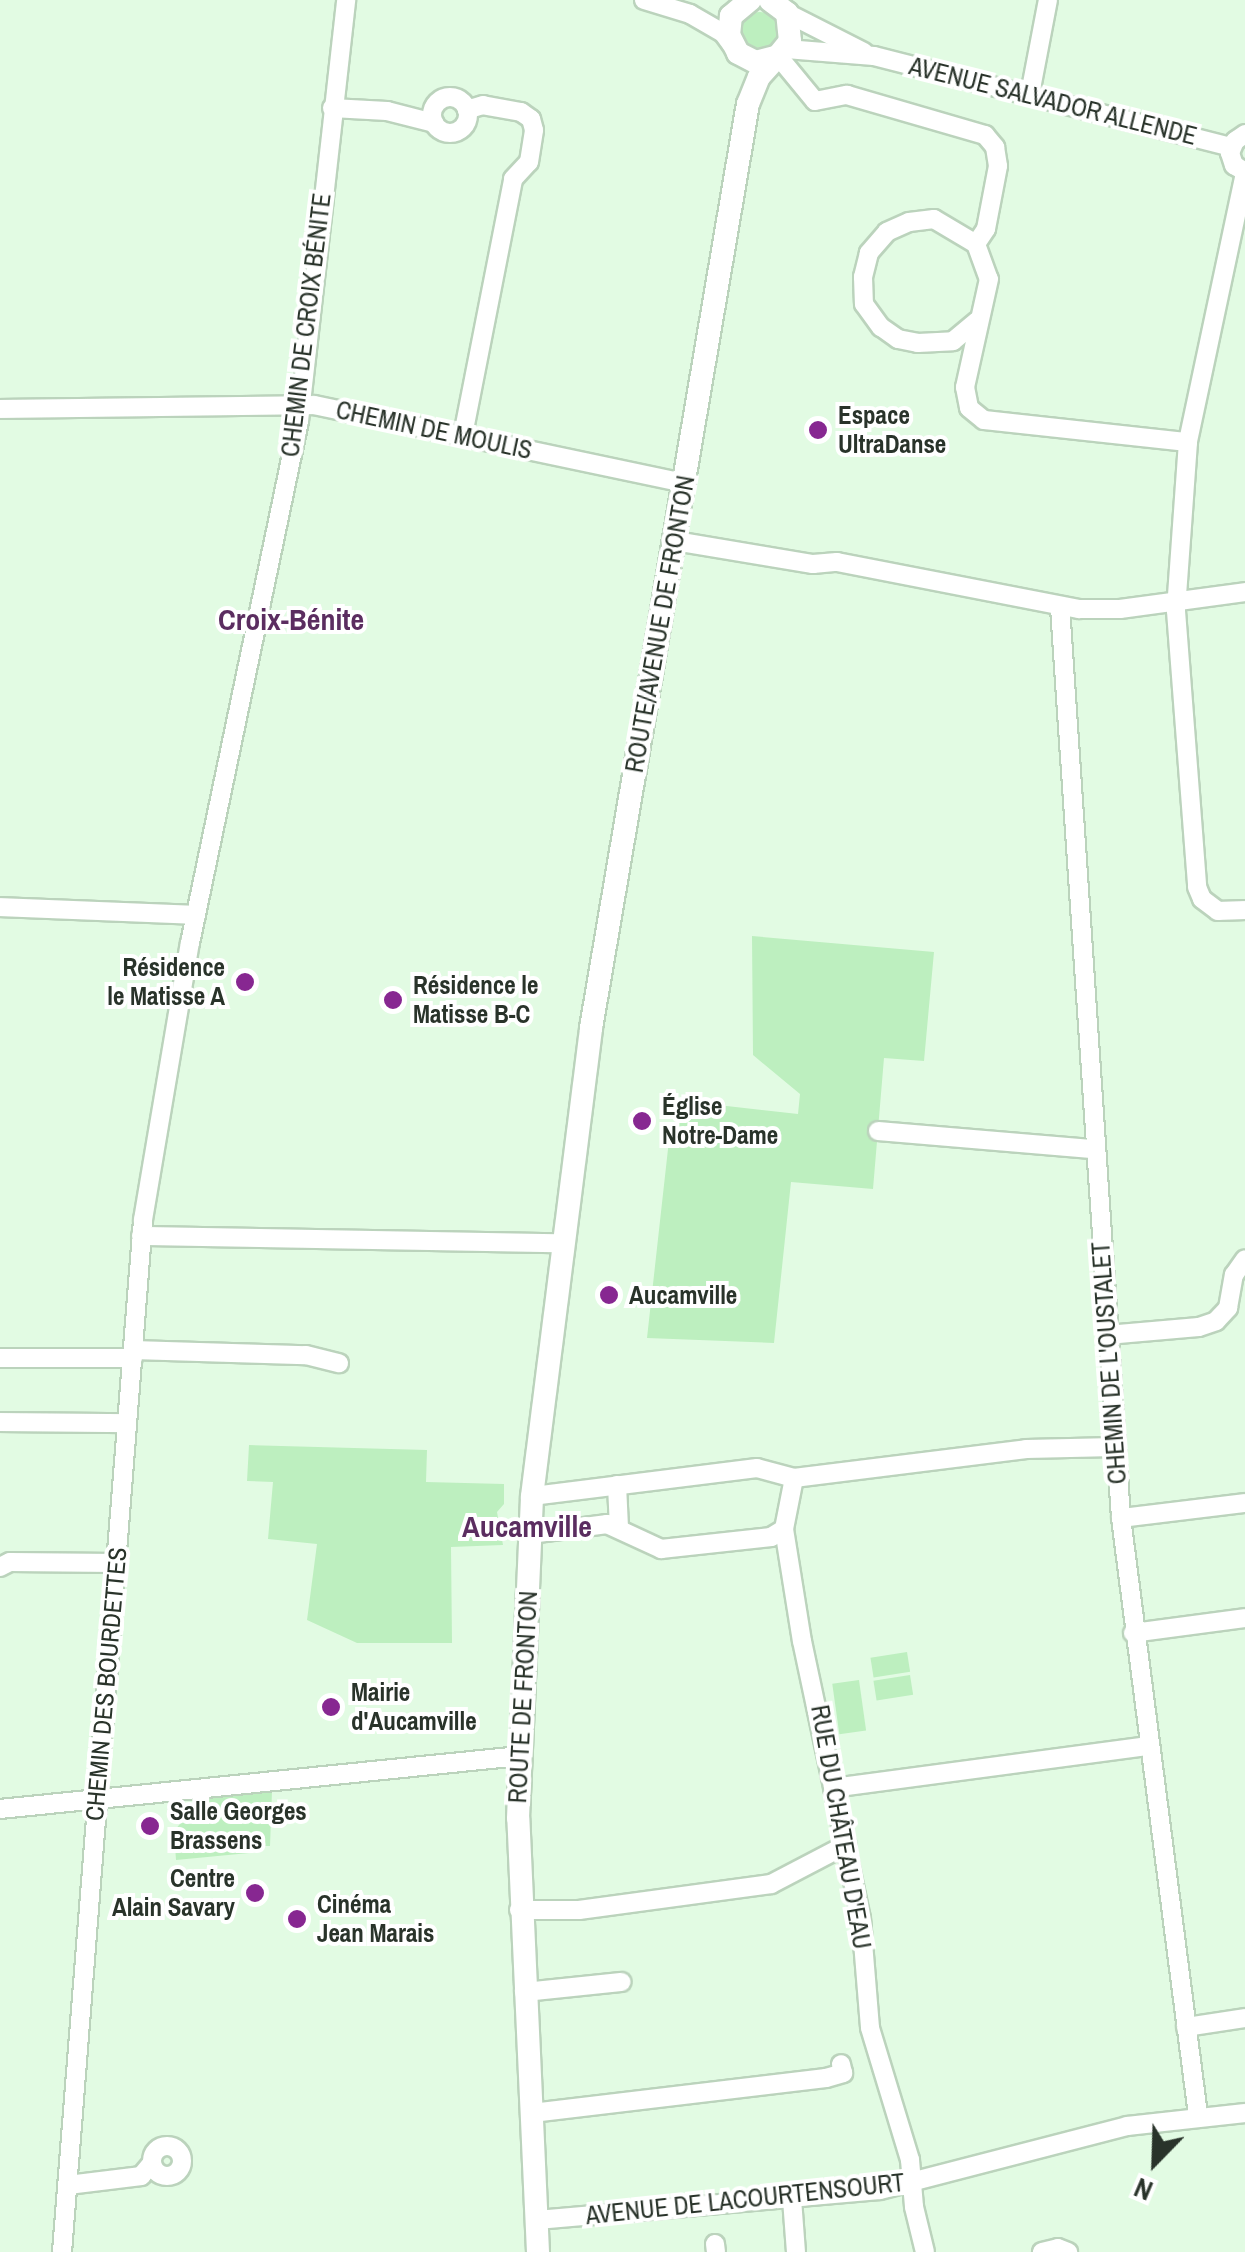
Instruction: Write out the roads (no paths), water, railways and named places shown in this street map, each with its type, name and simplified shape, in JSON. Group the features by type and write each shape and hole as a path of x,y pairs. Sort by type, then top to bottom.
{"main road":[{"path":"744,4 729,25 747,77 748,104"},
{"path":"748,104 759,77 780,54 792,32 779,5"},
{"path":"735,48 756,62 780,54"},
{"name":"ROUTE/AVENUE DE FRONTON","path":"574,1144 748,104"},
{"name":"ROUTE DE FRONTON","path":"538,2252 519,1910 520,1756 532,1496 574,1144"}],"street":[{"name":"CHEMIN DE CROIX BÉNITE","path":"159,1118 196,915 301,404 346,0"},
{"path":"644,0 690,14 723,33 735,48"},
{"path":"1030,94 1048,0"},
{"path":"690,14 744,4"},
{"name":"AVENUE SALVADOR ALLENDE","path":"779,5 874,56"},
{"path":"780,54 815,101"},
{"name":"AVENUE SALVADOR ALLENDE","path":"780,54 874,56 1238,140"},
{"path":"815,101 809,68 828,54"},
{"path":"815,101 847,95 985,135 995,147 998,166 986,229 976,244"},
{"path":"332,108 387,110 434,123 453,133 465,125 468,110 483,105 521,112 531,119 534,130 529,162 513,179 463,435"},
{"path":"1238,140 1234,165 1245,173 1188,442 1178,600 1197,887 1209,906 1245,910"},
{"path":"977,321 953,341 918,344 881,327 864,304 863,278 869,254 886,232 909,222 934,219 976,244 990,279 977,321 965,386 968,408 984,420 1188,442"},
{"name":"CHEMIN DE MOULIS","path":"0,409 301,404 685,483"},
{"path":"675,541 984,588 1005,598 1060,607 1120,609 1245,592"},
{"name":"CHEMIN DE L'OUSTALET","path":"1060,607 1121,1518 1147,1746 1198,2115"},
{"path":"0,907 196,915"},
{"name":"CHEMIN DES BOURDETTES","path":"62,2252 141,1236 159,1118"},
{"path":"878,1130 1094,1149"},
{"path":"141,1236 562,1243"},
{"path":"1108,1335 1199,1327 1216,1321 1228,1308 1234,1274 1245,1258"},
{"path":"0,1358 306,1355 339,1363"},
{"path":"0,1422 126,1423"},
{"path":"532,1496 757,1468 794,1478 1026,1449 1115,1447"},
{"path":"530,1534 607,1524 661,1549 771,1537 784,1529 794,1478"},
{"path":"617,1486 618,1528"},
{"path":"1121,1518 1245,1503"},
{"name":"RUE DU CHÂTEAU D'EAU","path":"784,1529 802,1641 864,1942 870,2028 910,2160 925,2252"},
{"path":"0,1567 10,1562 116,1563"},
{"path":"1133,1633 1245,1618"},
{"path":"833,1788 1147,1746"},
{"path":"0,1809 520,1756"},
{"path":"519,1910 579,1910 771,1884 846,1844"},
{"path":"524,1992 621,1982"},
{"path":"1186,2027 1245,2018"},
{"path":"532,2113 826,2078 843,2073 841,2064"},
{"name":"AVENUE DE LACOURTENSOURT","path":"537,2220 792,2199 911,2183 1022,2151 1198,2115 1245,2112"},
{"path":"68,2185 141,2176 151,2164"},
{"path":"792,2199 796,2252"},
{"path":"1042,2252 1068,2252"}],"place":[{"name":"Espace UltraDanse","path":"818,430"},
{"name":"Résidence le Matisse A","path":"245,982"},
{"name":"Résidence le Matisse B-C","path":"393,1000"},
{"name":"Église Notre-Dame","path":"642,1121"},
{"name":"Aucamville","path":"609,1295"},
{"name":"Mairie d'Aucamville","path":"331,1707"},
{"name":"Salle Georges Brassens","path":"150,1826"},
{"name":"Centre Alain Savary","path":"255,1893"},
{"name":"Cinéma Jean Marais","path":"297,1919"}],"district":[{"name":"Croix-Bénite","path":"291,619"},
{"name":"Aucamville","path":"527,1526"}]}
